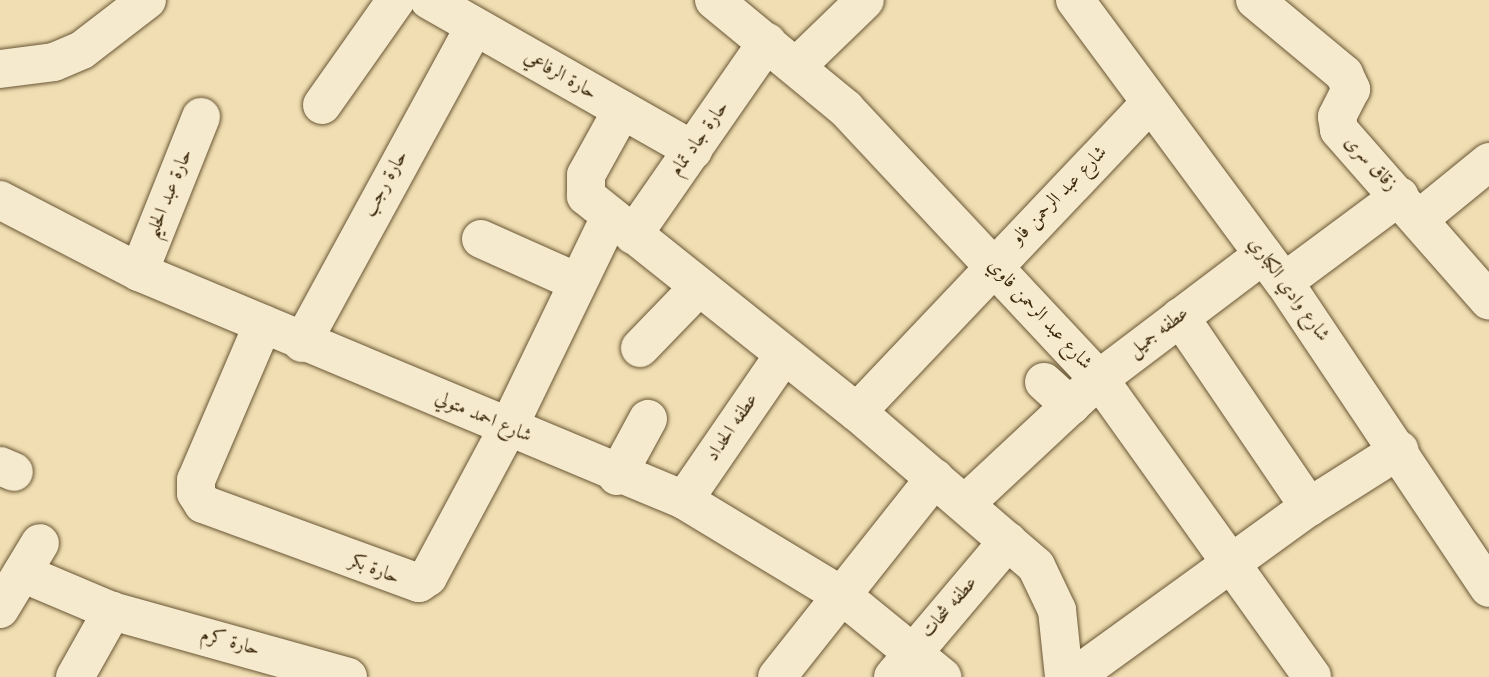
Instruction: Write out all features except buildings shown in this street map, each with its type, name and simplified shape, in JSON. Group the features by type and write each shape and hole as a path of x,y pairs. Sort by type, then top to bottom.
{"street":[{"path":"0,69 54,62 82,50 147,0"},
{"path":"322,105 396,0"},
{"name":"حارة الرفاعي","path":"429,0 474,28 693,150"},
{"name":"شارع عبد الرحمن فاوي","path":"714,0 797,65 993,266 1098,379 1233,562 1312,677"},
{"path":"797,65 865,0"},
{"name":"شارع وادي الكباري","path":"1075,0 1149,104 1274,268 1399,450 1489,589"},
{"name":"زقاق سرى","path":"1255,0 1344,74 1351,89 1337,117 1339,130 1410,207 1489,301"},
{"name":"حارة رجب","path":"302,343 474,28"},
{"name":"حارة جاد تمام","path":"622,226 693,150 767,42"},
{"name":"شارع عبد الرحمن فاو","path":"857,412 1149,104"},
{"path":"622,110 582,186 586,196 783,356 857,412 1008,541 1047,582 1057,610 1063,677"},
{"name":"حارة عبد الحليم","path":"139,272 201,117"},
{"name":"عطفه جميل","path":"966,503 1057,394 1098,379 1180,317 1274,268 1410,207 1489,162"},
{"name":"شارع احمد متولي","path":"0,200 139,272 617,476 684,500 844,597 903,664 942,677"},
{"name":"حارة بكر","path":"263,324 196,480 203,504 419,583 428,578 508,428 577,282 622,226"},
{"path":"481,239 577,282"},
{"path":"640,348 698,288"},
{"path":"1180,317 1309,507"},
{"name":"عطفه الحداد","path":"684,500 783,356"},
{"path":"617,476 648,419"},
{"path":"1074,677 1309,507 1399,450"},
{"path":"778,677 844,597 935,478"},
{"name":"عطفه شحات","path":"903,664 1008,541"},
{"name":"حارة كرم","path":"0,609 31,558 112,611 348,677"},
{"path":"75,677 112,611"}]}
